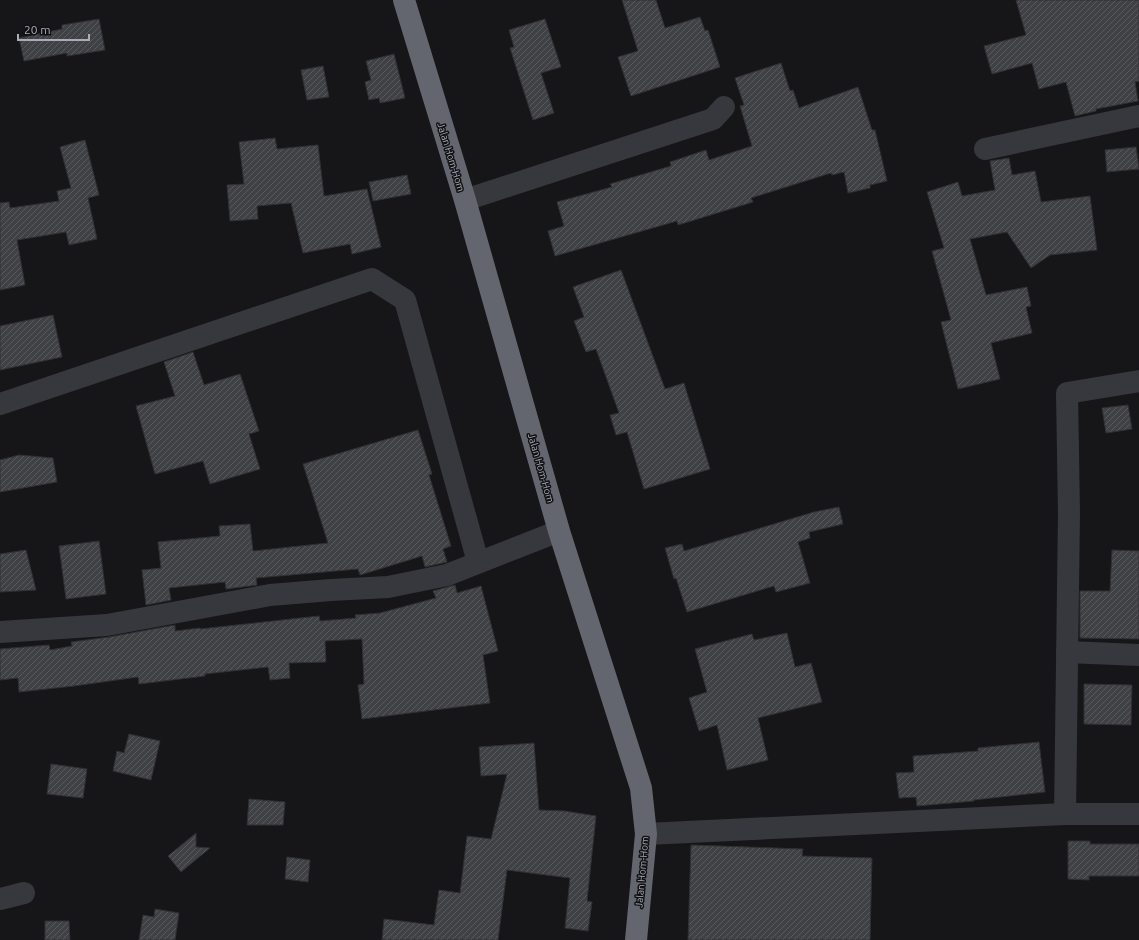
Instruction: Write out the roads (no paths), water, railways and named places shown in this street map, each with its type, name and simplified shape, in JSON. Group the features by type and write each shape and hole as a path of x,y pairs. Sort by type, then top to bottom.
{"highway":[{"name":"Jalan Hom-Hom","path":"404,0 465,200 559,531 641,788 646,834 636,940"}],"street":[{"path":"465,200 713,119 724,107"},
{"path":"985,149 1139,116"},
{"path":"0,404 372,279 405,300 478,562"},
{"path":"1065,814 1069,513 1067,393 1139,381"},
{"path":"0,632 107,625 270,595 388,587 447,575 559,531"},
{"path":"1067,652 1139,655"},
{"path":"646,834 1065,814 1139,814"},
{"path":"0,899 24,893"}]}
